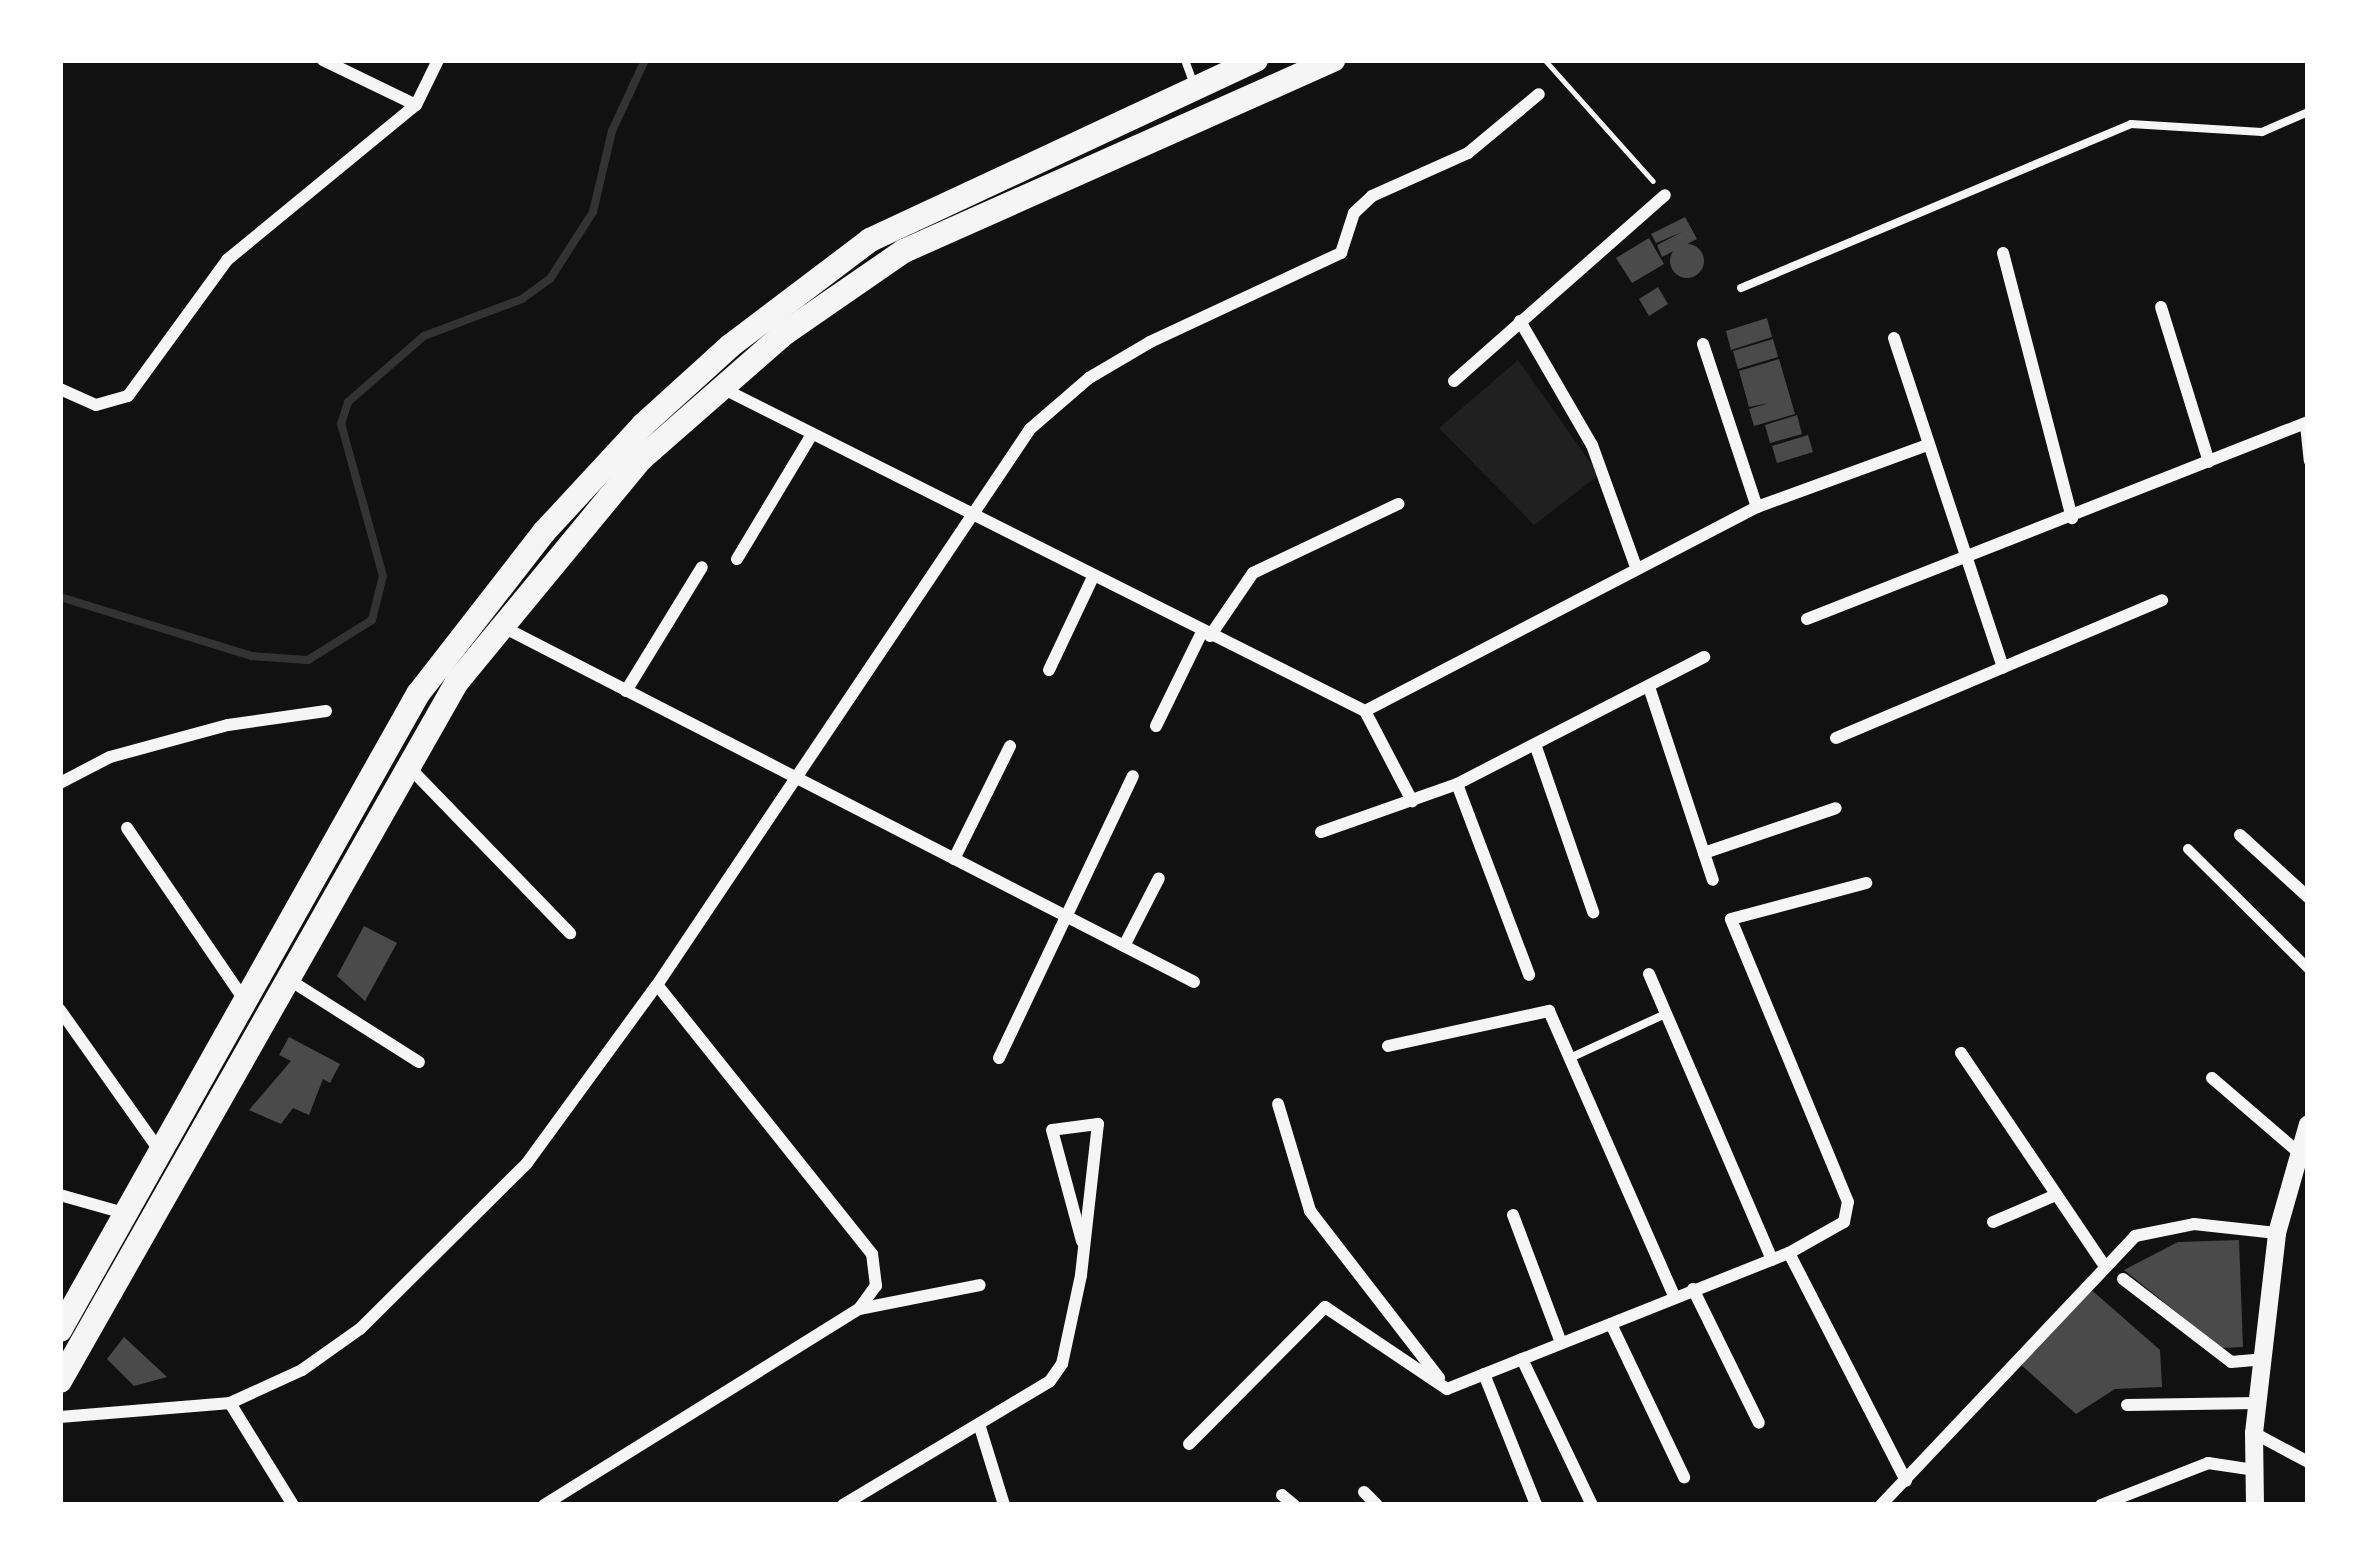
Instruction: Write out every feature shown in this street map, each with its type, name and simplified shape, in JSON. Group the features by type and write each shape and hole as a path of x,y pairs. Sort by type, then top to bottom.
{"main road":[{"path":"60,1381 487,620 544,532 870,240 1189,72 1256,60"},
{"path":"709,381 921,241 1333,60"},
{"path":"60,1330 163,1154 404,715 487,620"}],"street":[{"path":"323,60 416,105"},
{"path":"60,389 96,405 128,396 227,260 416,105 438,60"},
{"path":"60,1417 230,1403 302,1370 360,1328 527,1163 657,985 968,513 1030,429 1089,378 1341,254 1354,213 1372,196 1468,153 1539,94"},
{"path":"1454,381 1665,195"},
{"path":"2003,253 2072,518"},
{"path":"2161,307 2209,462"},
{"path":"1520,321 1592,446 1636,567"},
{"path":"1894,338 2002,668"},
{"path":"1703,344 1756,508"},
{"path":"709,381 1366,711 1412,801"},
{"path":"1807,619 1970,559 2306,423"},
{"path":"737,560 812,434"},
{"path":"1366,711 1756,508 1927,446"},
{"path":"1156,726 1206,634 1253,573 1398,504"},
{"path":"626,691 702,567"},
{"path":"1048,670 1093,577"},
{"path":"1836,738 2162,600"},
{"path":"487,620 1194,982"},
{"path":"1321,832 1457,784 1704,657"},
{"path":"1649,687 1713,880"},
{"path":"60,783 110,757 228,725 326,711"},
{"path":"955,860 1010,746"},
{"path":"1536,747 1593,912"},
{"path":"406,765 570,933"},
{"path":"999,1058 1133,776"},
{"path":"1457,784 1528,975"},
{"path":"1704,853 1836,808"},
{"path":"128,828 245,1002"},
{"path":"2240,835 2308,897"},
{"path":"2188,849 2308,968"},
{"path":"1124,946 1159,878"},
{"path":"1447,1389 1789,1253 1844,1222 1848,1202 1731,919 1865,883"},
{"path":"1649,974 1661,1016 1772,1260"},
{"path":"288,979 419,1062"},
{"path":"657,985 872,1254 876,1286 859,1309"},
{"path":"60,1010 163,1154"},
{"path":"1388,1046 1549,1011 1674,1296"},
{"path":"1961,1053 2104,1265"},
{"path":"2212,1078 2298,1152"},
{"path":"1278,1104 1310,1211 1447,1389"},
{"path":"843,1505 1050,1381 1062,1364 1082,1241 1098,1124 1052,1130 1082,1241"},
{"path":"2255,1505 2254,1433 2277,1233 2308,1124"},
{"path":"60,1195 128,1214"},
{"path":"1993,1222 2032,1212 2056,1195"},
{"path":"1513,1216 1562,1343"},
{"path":"1880,1505 2135,1236 2194,1224 2277,1233"},
{"path":"1789,1253 1906,1481"},
{"path":"2123,1279 2231,1362 2263,1359"},
{"path":"544,1505 859,1309 980,1285"},
{"path":"1693,1289 1759,1423"},
{"path":"1189,1444 1325,1307 1447,1389"},
{"path":"1611,1324 1684,1477"},
{"path":"1522,1358 1592,1505"},
{"path":"1484,1374 1536,1505"},
{"path":"230,1403 293,1505"},
{"path":"2127,1405 2257,1403"},
{"path":"979,1424 1004,1505"},
{"path":"2254,1433 2308,1462"},
{"path":"2101,1505 2208,1463 2255,1470"},
{"path":"1364,1492 1377,1505"}],"lane":[{"path":"1741,288 2132,124 2262,132 2308,112"},
{"path":"2306,423 2308,461"},
{"path":"1570,1058 1661,1016"}],"path":[{"path":"1545,60 1665,195"}],"shaded area":[{"path":"1518,360 1599,475 1534,525 1439,428"}],"building":[{"path":"1685,217 1697,239 1662,257 1657,245 1682,232 1656,243 1651,234"},
{"path":"1649,238 1664,264 1632,283 1616,258"},
{"path":"1687,244 1699,249 1704,261 1699,273 1687,278 1675,273 1670,261 1675,249"},
{"path":"1658,287 1668,304 1649,316 1639,299"},
{"path":"1767,318 1772,337 1731,350 1726,331"},
{"path":"1773,339 1778,357 1738,369 1733,351"},
{"path":"1779,359 1795,414 1754,426 1749,409 1769,403 1749,407 1739,371"},
{"path":"1797,415 1802,434 1770,443 1765,425"},
{"path":"1808,435 1813,452 1777,463 1772,446"},
{"path":"364,926 397,943 365,1001 337,976"},
{"path":"289,1037 340,1064 330,1083 323,1079 309,1115 293,1108 281,1124 249,1110 291,1061 279,1055"},
{"path":"2239,1240 2243,1347 2221,1348 2124,1270 2178,1242"},
{"path":"2087,1286 2160,1350 2162,1387 2115,1389 2076,1414 2019,1363"},
{"path":"124,1337 167,1377 134,1386 107,1359"}],"waterway":[{"path":"60,597 252,656 308,660 372,620 383,576 341,424 348,402 424,336 522,299 550,279 593,212 612,131 645,60"}]}
